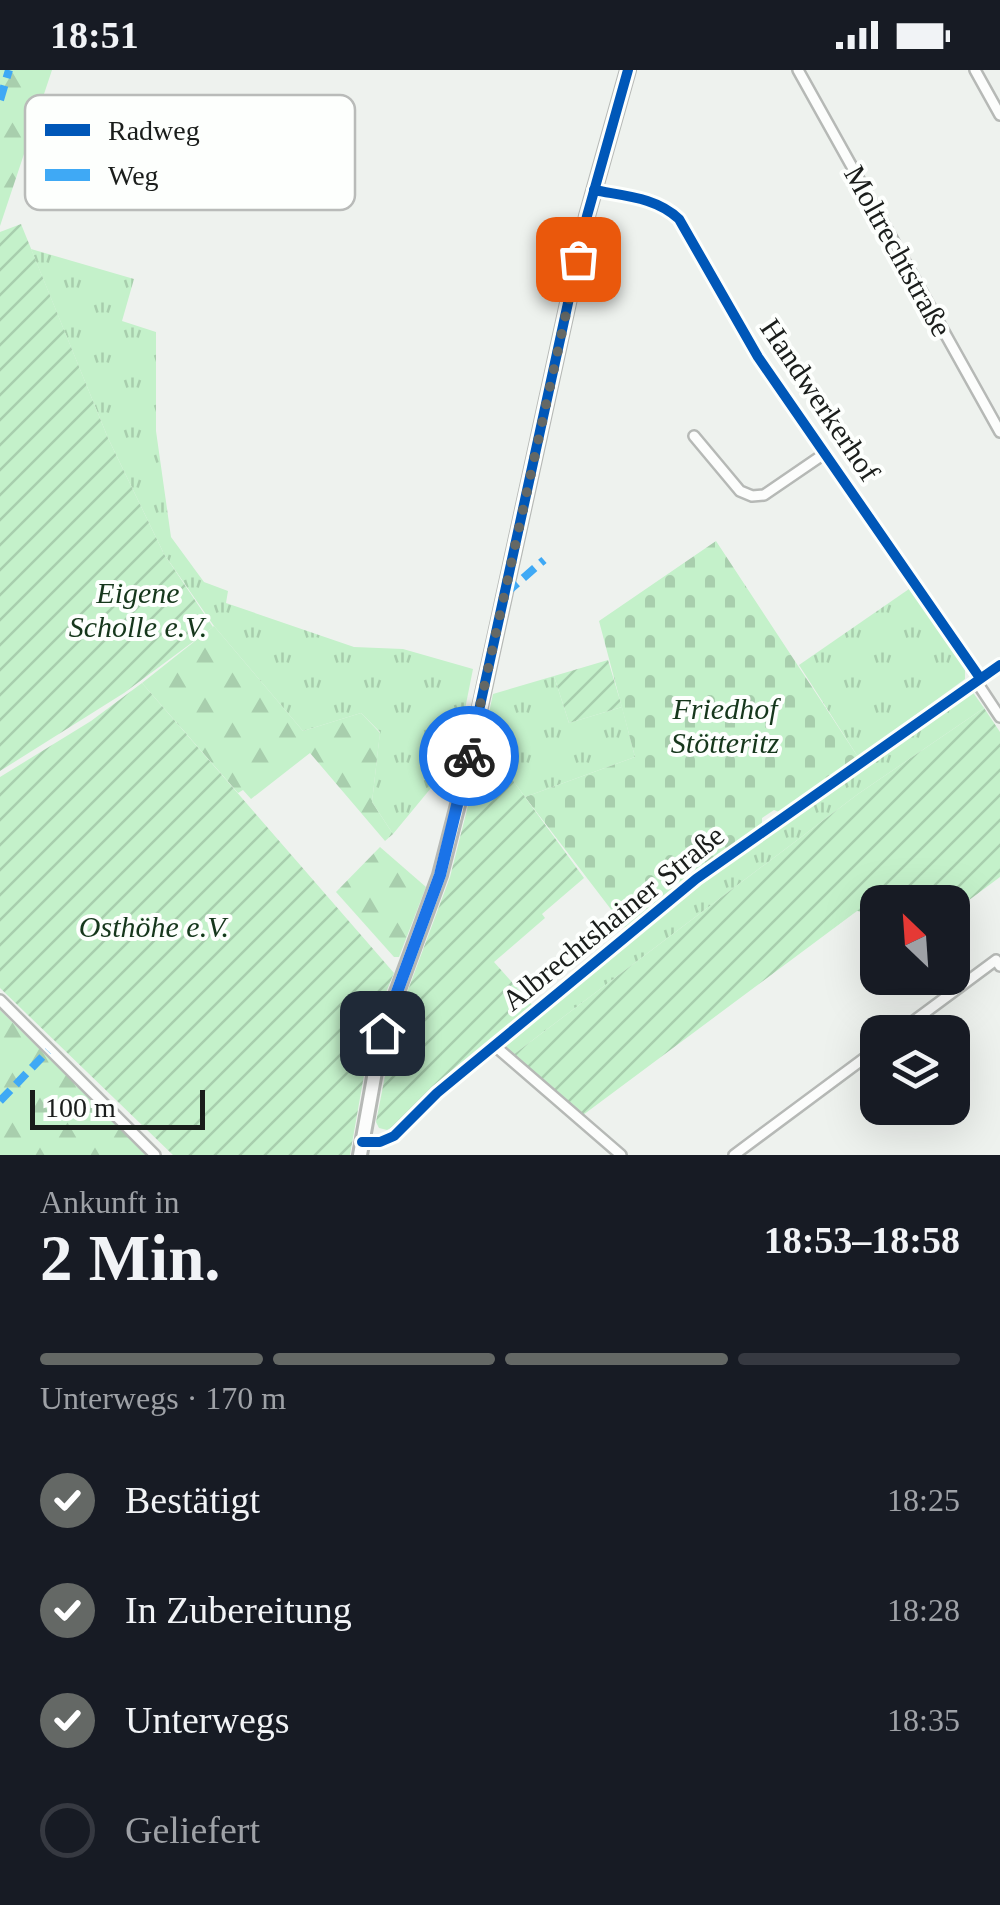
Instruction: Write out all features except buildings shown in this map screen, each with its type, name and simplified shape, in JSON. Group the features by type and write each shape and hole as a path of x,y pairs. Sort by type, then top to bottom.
{"main road":[{"path":"361,1148 382,1033 434,893 463,785 594,190 628,70"}],"street":[{"name":"Moltrechtstraße","path":"798,70 1000,432"},
{"path":"975,70 1000,115"},
{"name":"Handwerkerhof","path":"594,190 650,201 667,208 679,219 758,357 978,680"},
{"name":"Handwerkerhof","path":"694,436 740,491 752,496 764,495 824,454"},
{"name":"Albrechtshainer Straße","path":"361,1148 394,1136 437,1092 696,879 1000,665"},
{"path":"978,680 1000,717"},
{"path":"923,1015 998,963"},
{"path":"0,1000 155,1155"},
{"path":"494,1046 621,1155"},
{"path":"734,1155 860,1061"}],"green space":[{"path":"0,70 52,70 44,95 25,95 25,151 0,226"},
{"name":"Eigene Scholle e.V.","path":"21,224 108,438 164,554 213,627 124,693 0,771 0,232"},
{"path":"31,249 134,279 122,321 156,332 156,431 171,537 204,582 228,591 226,603 354,647 403,649 473,669 455,759 393,834 372,802 380,732 361,713 303,731 214,626 164,554 108,438"},
{"name":"Friedhof Stötteritz","path":"716,541 858,757 779,812 774,810 762,818 762,823 626,929 525,797 635,757 599,621"},
{"path":"909,589 965,666 965,679 858,757 799,665"},
{"path":"214,626 303,731 361,713 380,733 372,802 393,834 385,841 310,753 251,799 243,790 238,793 142,683"},
{"path":"608,660 622,707 569,723 554,676"},
{"path":"554,676 569,723 622,707 635,757 525,797 506,771 475,778 493,694"},
{"name":"Osthöhe e.V.","path":"142,683 394,973 373,1024 350,1155 173,1155 0,988 0,777 91,721"},
{"path":"972,691 984,708 858,794 513,1055 503,1047 698,882"},
{"path":"984,708 1000,732 1000,877 970,899 970,885 860,885 860,911 583,1115 513,1055 858,794"},
{"path":"506,771 584,878 494,962 533,1006 442,1079 394,1126 387,1130 379,1128 376,1122 395,1025 450,877 475,778"},
{"path":"380,847 426,887 399,957 394,957 336,892"},
{"path":"0,1010 147,1155 0,1155"}],"marked path":[{"path":"0,100 9,70"},
{"path":"506,593 544,560"},
{"path":"0,1101 48,1051"}],"cycle path":[{"path":"471,747 587,216 628,70"},
{"path":"594,190 650,202 679,219 758,357 980,678"},
{"path":"362,1142 380,1142 394,1136 437,1093 696,879 1000,665"}],"way so far":[{"path":"469,756 578,259"}],"route":[{"path":"382,1033 440,875 469,756"}]}
